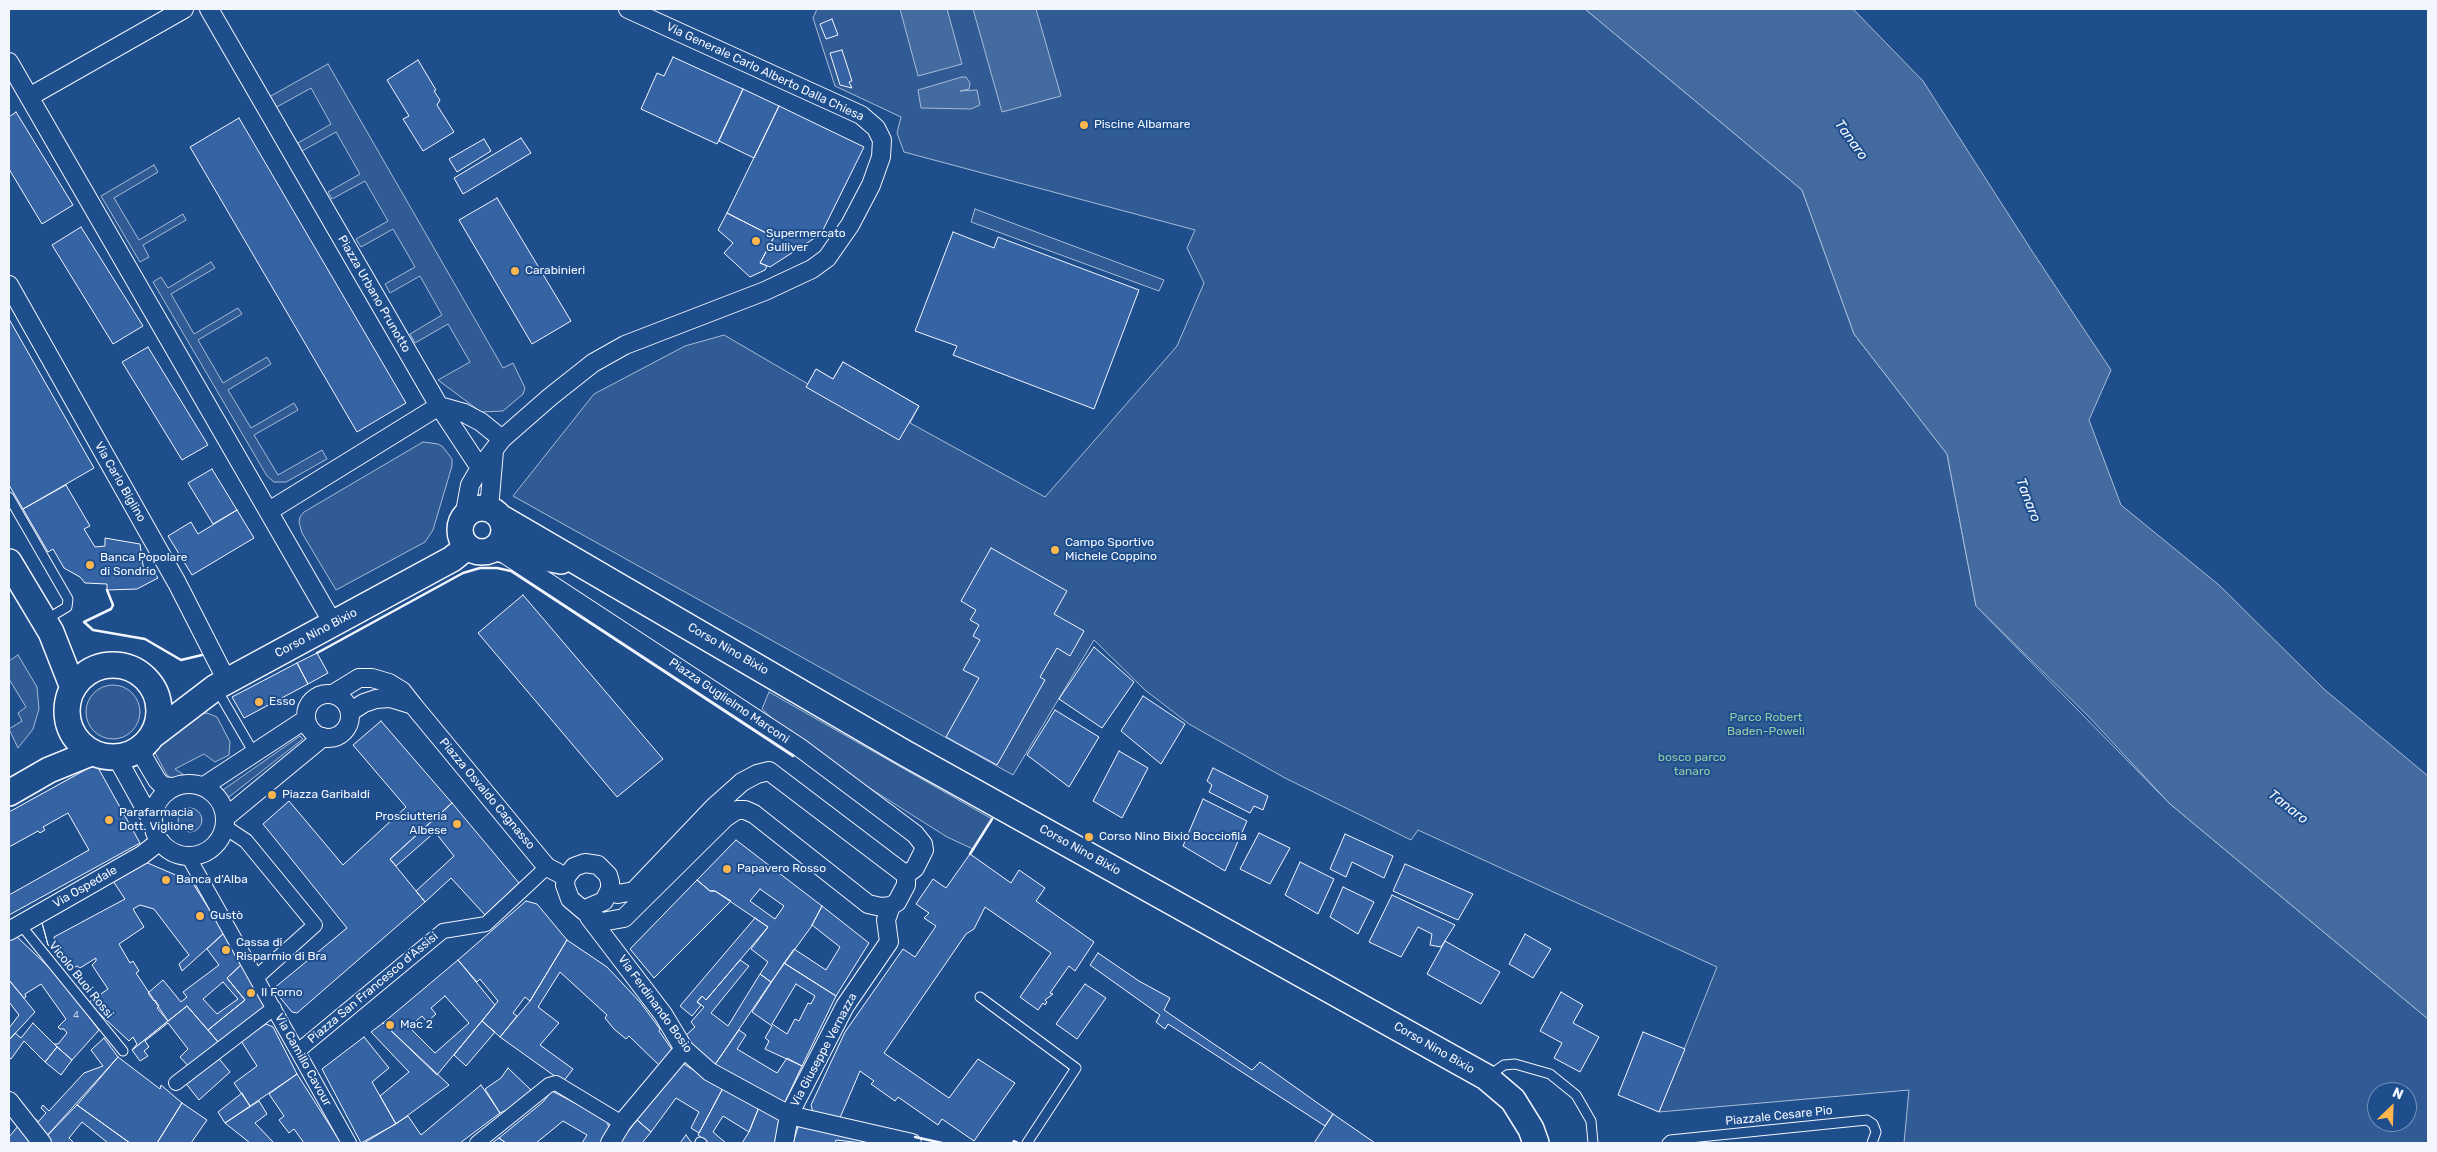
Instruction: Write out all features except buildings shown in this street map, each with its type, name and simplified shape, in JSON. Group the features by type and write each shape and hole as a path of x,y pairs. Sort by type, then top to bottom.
{"main road":[{"path":"472,510 494,513 504,530 503,537 496,548 481,553 467,547 460,536 459,529 464,517 472,510"},
{"name":"Corso Nino Bixio","path":"494,513 904,752 1486,1077 1513,1100 1531,1129 1536,1143"},
{"name":"Corso Nino Bixio","path":"155,692 198,693 221,684 452,559 467,547"},
{"name":"Corso Nino Bixio","path":"496,548 546,557 603,576"},
{"path":"9,562 48,626 73,688"},
{"path":"48,626 73,650 101,665 123,666 136,671 147,680 155,692 159,713 148,741 130,755 117,758 91,753 80,745 71,732 66,718 67,702 73,688 83,676 101,665"},
{"name":"Corso Nino Bixio","path":"148,741 221,684"},
{"path":"49,770 65,746 71,732"},
{"path":"9,793 49,770 91,753"}],"street":[{"path":"29,97 184,9"},
{"name":"Piazza Urbano Prunotto","path":"209,9 439,406 480,468"},
{"name":"Via Generale Carlo Alberto Dalla Chiesa","path":"464,517 470,485 480,468 498,445 550,397 593,363 624,345 737,301 812,269 827,258 850,226 871,185 881,157 882,140 876,128 861,115 628,9"},
{"path":"9,62 334,624"},
{"name":"Via Carlo Biglino","path":"9,285 177,583 221,684"},
{"path":"269,511 439,406 464,413 481,422 498,445 494,513"},
{"name":"Piazza Guglielmo Marconi","path":"496,548 799,747 915,834 923,844 924,850 915,868 906,875 902,893 891,906"},
{"name":"Piazza Osvaldo Cagnasso","path":"333,694 359,678 372,678 389,683 402,692 547,867 566,877"},
{"path":"333,694 342,697 350,712 346,729 340,735 323,737 315,734 309,727 306,719 306,710 316,696 333,694"},
{"path":"350,712 364,703 376,699 390,698 413,705"},
{"path":"204,786 306,719"},
{"path":"117,758 153,823 160,841 168,849 188,856 208,851 216,845 226,822 323,737"},
{"path":"148,741 144,758 157,780 163,786 172,788"},
{"path":"610,889 618,894 634,891 714,807 742,782 756,774 769,771 906,875"},
{"path":"153,823 157,803 172,788 182,784 204,786 220,799 226,822 246,841 315,925 257,977"},
{"path":"584,910 604,901 610,889 608,875 603,869 592,863 585,862 574,867 566,877 565,885 570,898 584,910 602,922 624,918 725,818 736,810 745,810 754,814 868,904 881,907 891,906"},
{"name":"Via Ospedale","path":"14,928 142,855 160,841"},
{"name":"Via Camillo Cavour","path":"188,856 349,1143"},
{"name":"Piazza San Francesco d'Assisi","path":"298,1050 442,931 486,924 547,867"},
{"name":"Via Giuseppe Vernazza","path":"784,1143 790,1115 845,1006 889,942 886,920 891,906"},
{"name":"Via Ferdinando Bosio","path":"584,910 663,1014 684,1049 710,1072 790,1115 912,1143"},
{"path":"176,1083 274,1008"},
{"path":"610,1143 622,1123 684,1049"},
{"path":"477,1143 549,1084 556,1083 622,1123"},
{"path":"9,1101 42,1143"}],"lane":[{"path":"9,498 68,599 67,607 48,626"},
{"path":"221,684 254,753"},
{"name":"Vicolo Buoi Rossi","path":"14,928 123,1051"},
{"path":"980,997 1076,1068 1027,1143"},
{"path":"1486,1077 1504,1065 1515,1064 1550,1074 1576,1095 1591,1122 1593,1143"},
{"name":"Piazzale Cesare Pio","path":"1667,1143 1670,1140 1867,1120 1873,1124 1876,1132 1872,1143"}],"green space":[{"name":"Parco Robert Baden-Powell","path":"817,9 1585,9 1802,190 1854,334 1947,454 1976,606 2169,803 2428,1019 2428,1143 1904,1143 1909,1090 1659,1112 1717,967 1418,830 1411,840 1285,778 1189,724 1145,690 1094,640 1013,775 513,496 594,394 685,346 724,335 808,384 816,369 833,379 843,362 919,406 910,423 1045,497 1177,346 1204,283 1187,248 1195,230 904,152 897,133 901,117 835,86 813,18"},
{"path":"328,64 503,368 513,363 525,388 523,394 503,411 481,412 438,380 470,362 448,324 415,343 410,334 442,315 420,276 390,293 385,284 415,267 393,229 361,247 356,239 388,221 365,181 332,199 328,192 360,174 336,132 302,151 298,143 331,124 311,88 275,108 269,97"},
{"path":"154,165 158,172 114,198 139,240 183,214 186,220 143,245 149,257 140,262 101,196"},
{"path":"975,209 1164,280 1159,291 971,222"},
{"path":"211,262 215,268 171,294 194,334 238,308 242,314 198,340 223,383 267,357 271,364 228,390 251,428 294,403 298,410 254,435 278,475 322,450 327,459 286,482 274,482 267,476 153,282 161,277 168,288"},
{"path":"423,442 438,444 443,447 452,459 452,466 433,530 425,542 336,590 302,533 299,522 300,517 304,512"},
{"path":"18,655 37,687 39,709 33,729 18,748 9,729 22,721 18,713 26,707 9,679 9,661"},
{"path":"108,685 118,685 132,693 138,702 140,712 138,722 132,731 118,739 108,739 98,734 91,727 86,717 86,707 91,697 98,690"},
{"path":"769,692 992,819 973,849 947,837 800,744 762,709"},
{"path":"207,713 217,717 230,742 229,755 215,762 204,754 175,769 187,777 180,780 171,778 167,775 153,749 154,744 160,736"},
{"path":"300,736 303,739 225,800 220,792"},
{"path":"190,808 199,811 202,820 199,829 190,832 181,829 178,820 181,811"}],"water":[{"path":"900,9 947,9 962,64 918,76"},
{"path":"973,9 1036,9 1061,96 1002,112"},
{"name":"Tanaro","path":"1585,9 1853,9 1923,81 2111,370 2089,420 2121,505 2219,585 2325,690 2428,776 2428,1019 2169,803 2089,717 1976,606 1947,454 1854,334 1802,190"},
{"path":"966,77 970,83 969,89 960,91 977,90 980,105 971,109 921,108 918,90"}],"wall":[{"path":"317,653 463,573 480,568 497,568 511,571 793,756"},
{"path":"107,590 113,605 111,609 84,622 93,630 145,639 181,660 202,655"},
{"path":"970,854 992,819"},
{"path":"915,1137 942,1143"},
{"path":"1013,1143 1014,1141 1018,1143"}],"place":[{"name":"Piscine Albamare","path":"1084,125"},
{"name":"Supermercato Gulliver","path":"756,241"},
{"name":"Carabinieri","path":"515,271"},
{"name":"Campo Sportivo Michele Coppino","path":"1055,550"},
{"name":"Banca Popolare di Sondrio","path":"90,565"},
{"name":"Esso","path":"259,702"},
{"name":"Piazza Garibaldi","path":"272,795"},
{"name":"Parafarmacia Dott. Viglione","path":"109,820"},
{"name":"Prosciutteria Albese","path":"457,824"},
{"name":"Corso Nino Bixio Bocciofila","path":"1089,837"},
{"name":"Papavero Rosso","path":"727,869"},
{"name":"Banca d'Alba","path":"166,880"},
{"name":"Gustò","path":"200,916"},
{"name":"Cassa di Risparmio di Bra","path":"226,950"},
{"name":"Il Forno","path":"251,993"},
{"name":"Mac 2","path":"390,1025"}],"park label":[{"name":"bosco parco tanaro","path":"1692,765"}]}
